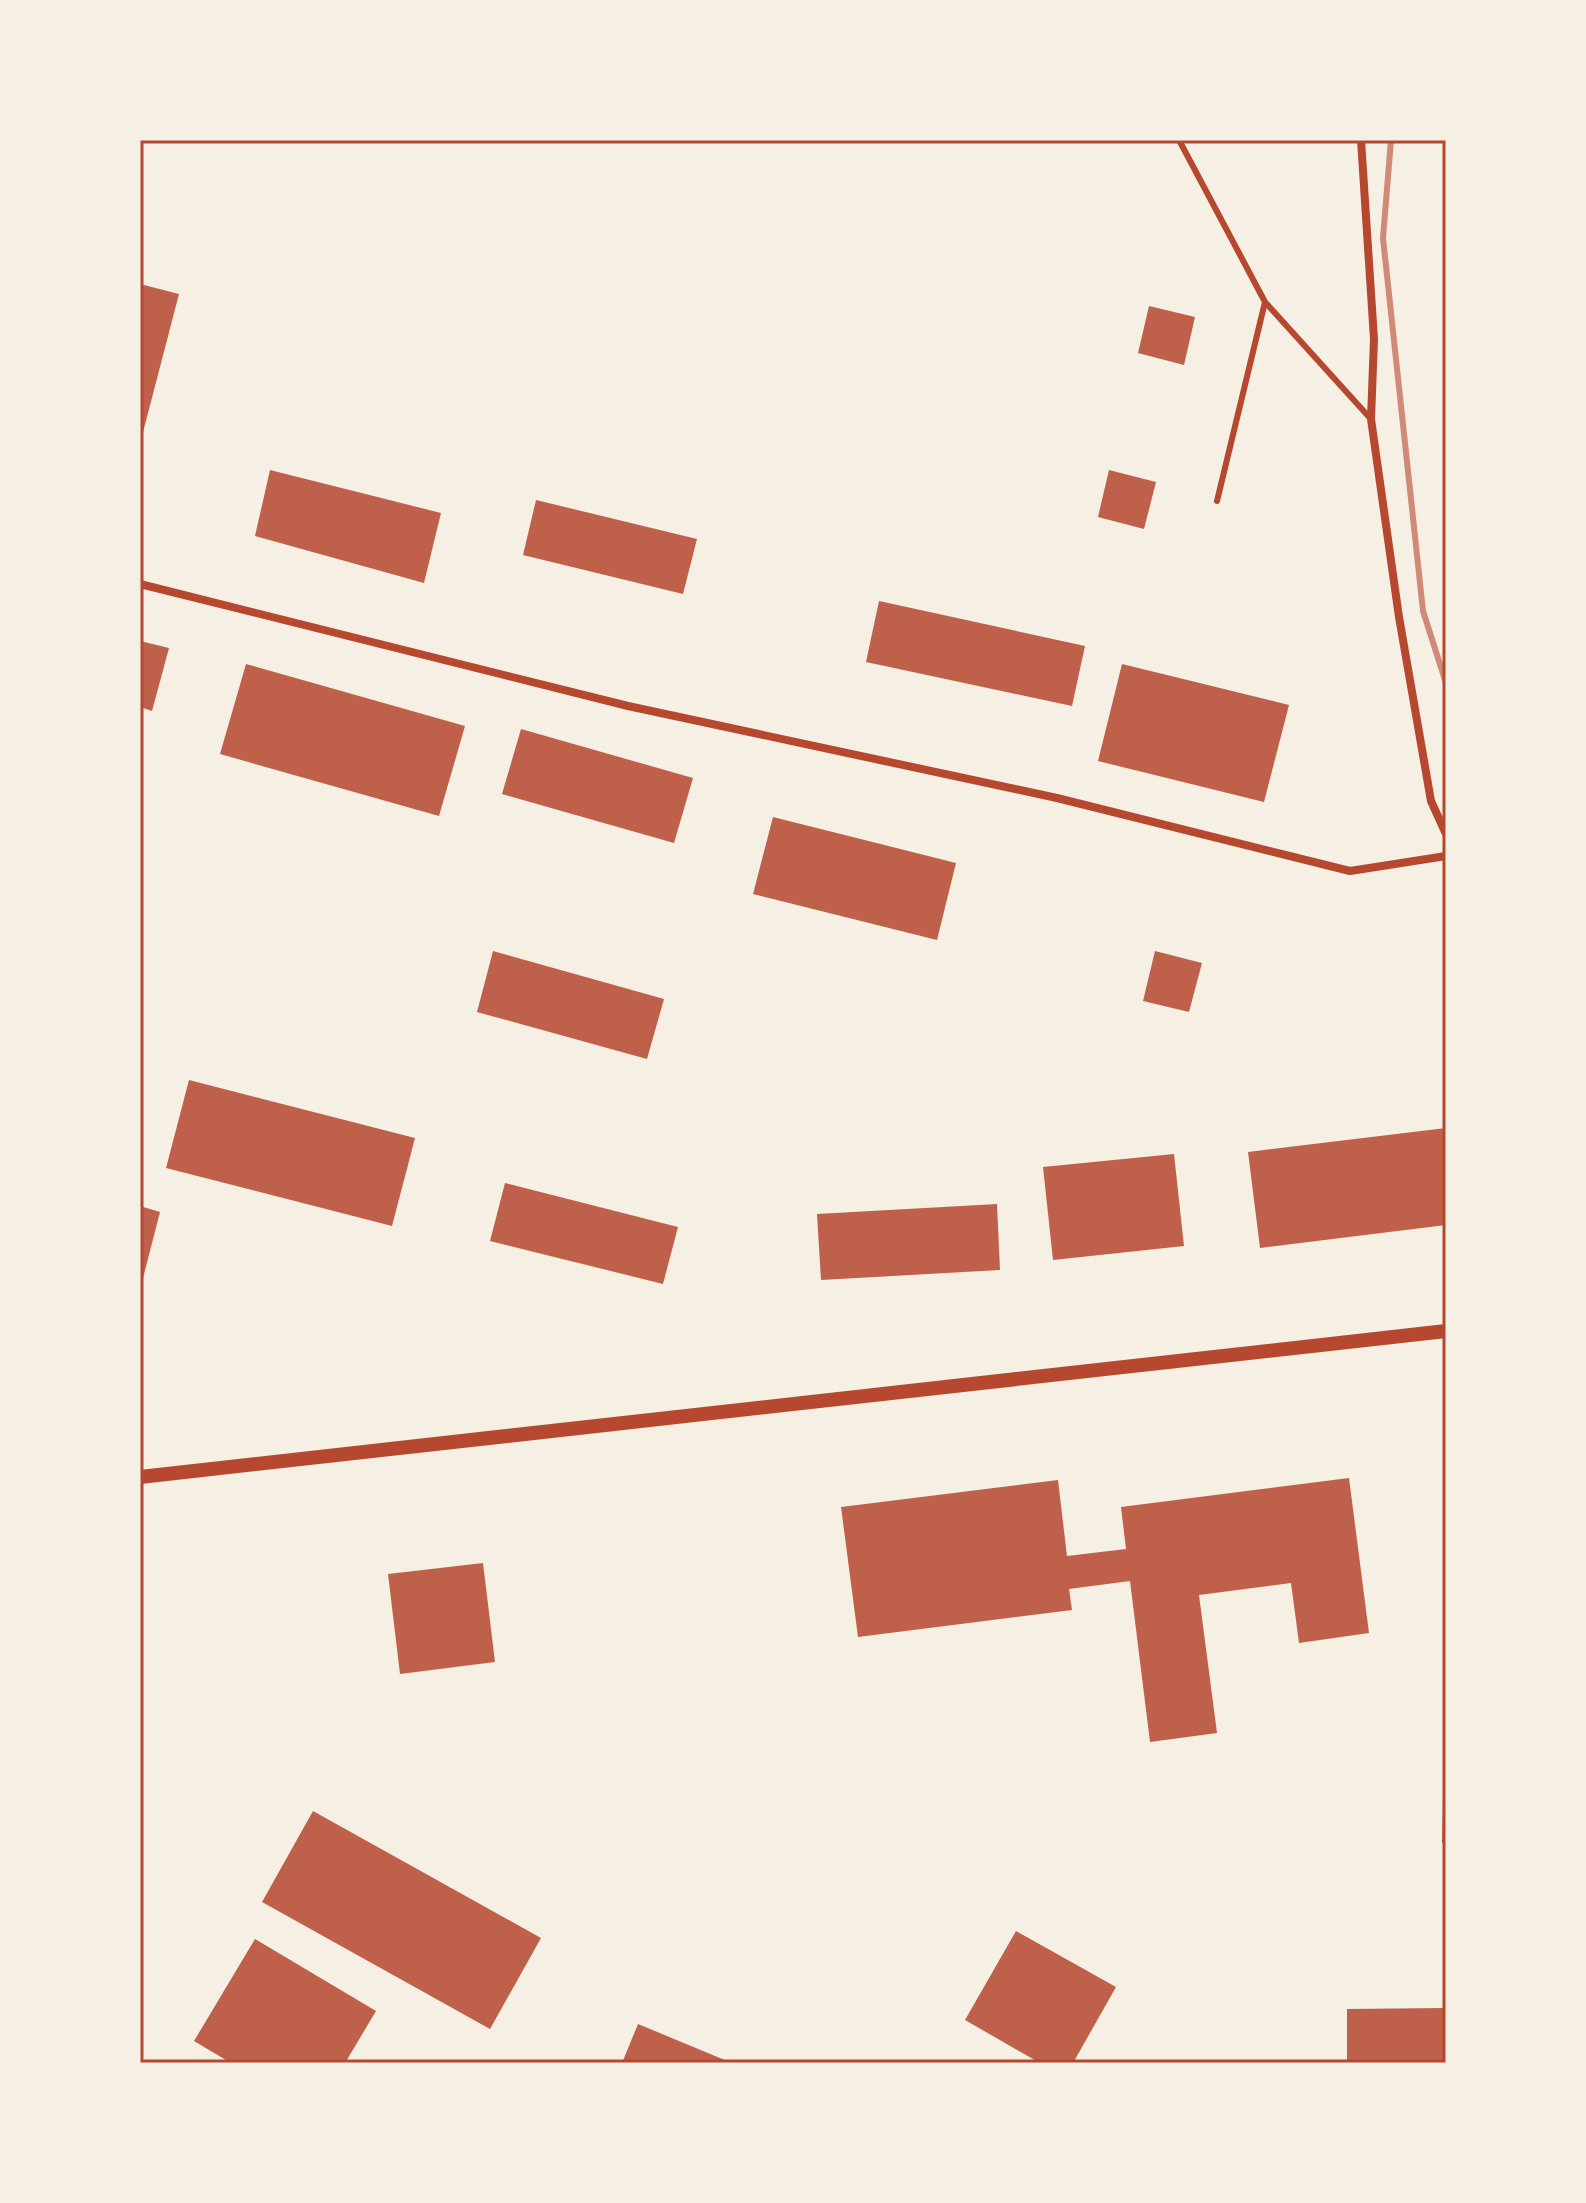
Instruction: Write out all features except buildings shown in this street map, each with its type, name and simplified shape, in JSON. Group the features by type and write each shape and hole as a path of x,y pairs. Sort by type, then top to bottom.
{"street":[{"path":"1361,140 1374,339 1371,419 1399,617 1431,801 1446,834"},
{"path":"140,584 628,706 1057,798 1350,871 1446,856"},
{"path":"140,1477 1446,1331"}],"lane":[{"path":"1179,140 1265,302 1371,419"},
{"path":"1217,501 1265,302"}],"railway":[{"path":"1391,140 1383,238 1423,611 1446,683"}]}
